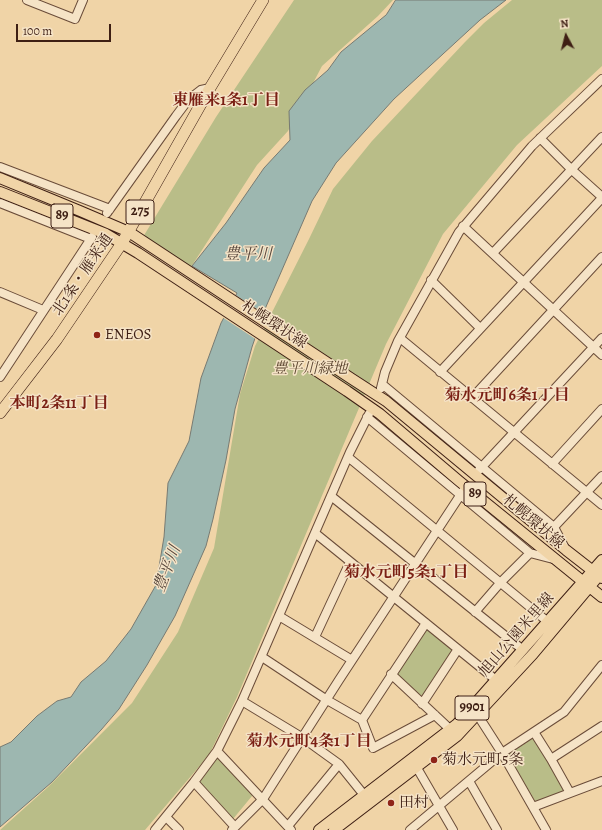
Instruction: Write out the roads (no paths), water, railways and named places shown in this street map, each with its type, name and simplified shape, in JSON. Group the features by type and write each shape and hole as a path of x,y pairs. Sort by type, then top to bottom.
{"highway":[{"name":"北1条・雁来通","path":"0,413 58,339 122,243 210,88 264,0"}],"main road":[{"name":"札幌環状線","path":"0,178 87,213 129,232 151,248 386,401 566,550 599,574"},
{"name":"札幌環状線","path":"0,192 106,234 122,243 347,391 380,414 553,559 602,597"},
{"name":"旭山公園米里線","path":"474,711 496,680 548,622 585,584 599,574 602,560"},
{"name":"旭山公園米里線","path":"334,830 417,768 454,733 474,711 533,654 585,584"},
{"name":"旭山公園米里線","path":"319,830 364,795 454,733"}],"street":[{"path":"27,0 75,19 83,0"},
{"path":"566,550 554,527 381,386 385,372 400,338 431,280 463,226 532,146 600,83"},
{"path":"0,167 109,211 188,100 201,90 210,88"},
{"path":"493,253 602,137"},
{"path":"440,372 602,197 540,138"},
{"path":"0,203 92,238 0,377"},
{"path":"463,226 602,355"},
{"path":"472,398 602,257"},
{"path":"431,280 480,328"},
{"path":"0,292 44,310"},
{"path":"400,338 602,505"},
{"path":"481,469 602,338"},
{"path":"552,464 602,409"},
{"path":"155,830 217,751 262,657 348,457 368,416 461,493 530,553 553,559"},
{"path":"348,457 548,622"},
{"path":"554,527 602,476"},
{"path":"194,782 233,829 263,799 461,493"},
{"path":"331,496 523,650"},
{"path":"315,533 496,680"},
{"path":"475,612 501,582 530,553"},
{"path":"315,637 350,562"},
{"path":"279,616 352,660"},
{"path":"362,720 426,623"},
{"path":"422,704 458,649"},
{"path":"262,657 326,700 362,720 373,748 435,715"},
{"path":"410,830 502,754 564,712 601,669"},
{"path":"391,674 454,733"},
{"path":"242,701 302,738 339,764 364,795"},
{"path":"474,711 502,754 546,830"},
{"path":"551,759 602,726"},
{"path":"534,732 570,793"},
{"path":"217,751 290,828 339,764"},
{"path":"417,768 453,830"},
{"path":"469,781 497,830"},
{"path":"532,807 602,781"},
{"path":"166,817 179,830"}],"water":[{"name":"豊平川","path":"396,0 506,0 480,20 394,99 336,163 312,201 265,309 252,347 235,409 226,460 206,546 175,616 147,665 119,709 52,782 0,827 0,747 11,742 37,716 57,701 71,697 81,682 106,661 131,629 156,585 164,537 168,483 189,441 201,378 221,323 237,293 192,266 226,223 264,168 290,140 289,111 305,90 328,70 341,52 386,15"}],"place":[{"name":"ENEOS","path":"97,335"},
{"name":"菊水元町5条","path":"434,760"},
{"name":"田村","path":"391,803"}],"district":[{"name":"東雁来1条1丁目","path":"226,101"},
{"name":"菊水元町6条1丁目","path":"507,396"},
{"name":"本町2条11丁目","path":"59,404"},
{"name":"菊水元町5条1丁目","path":"406,573"},
{"name":"菊水元町4条1丁目","path":"309,742"}],"park label":[{"name":"豊平川緑地","path":"310,369"}]}
